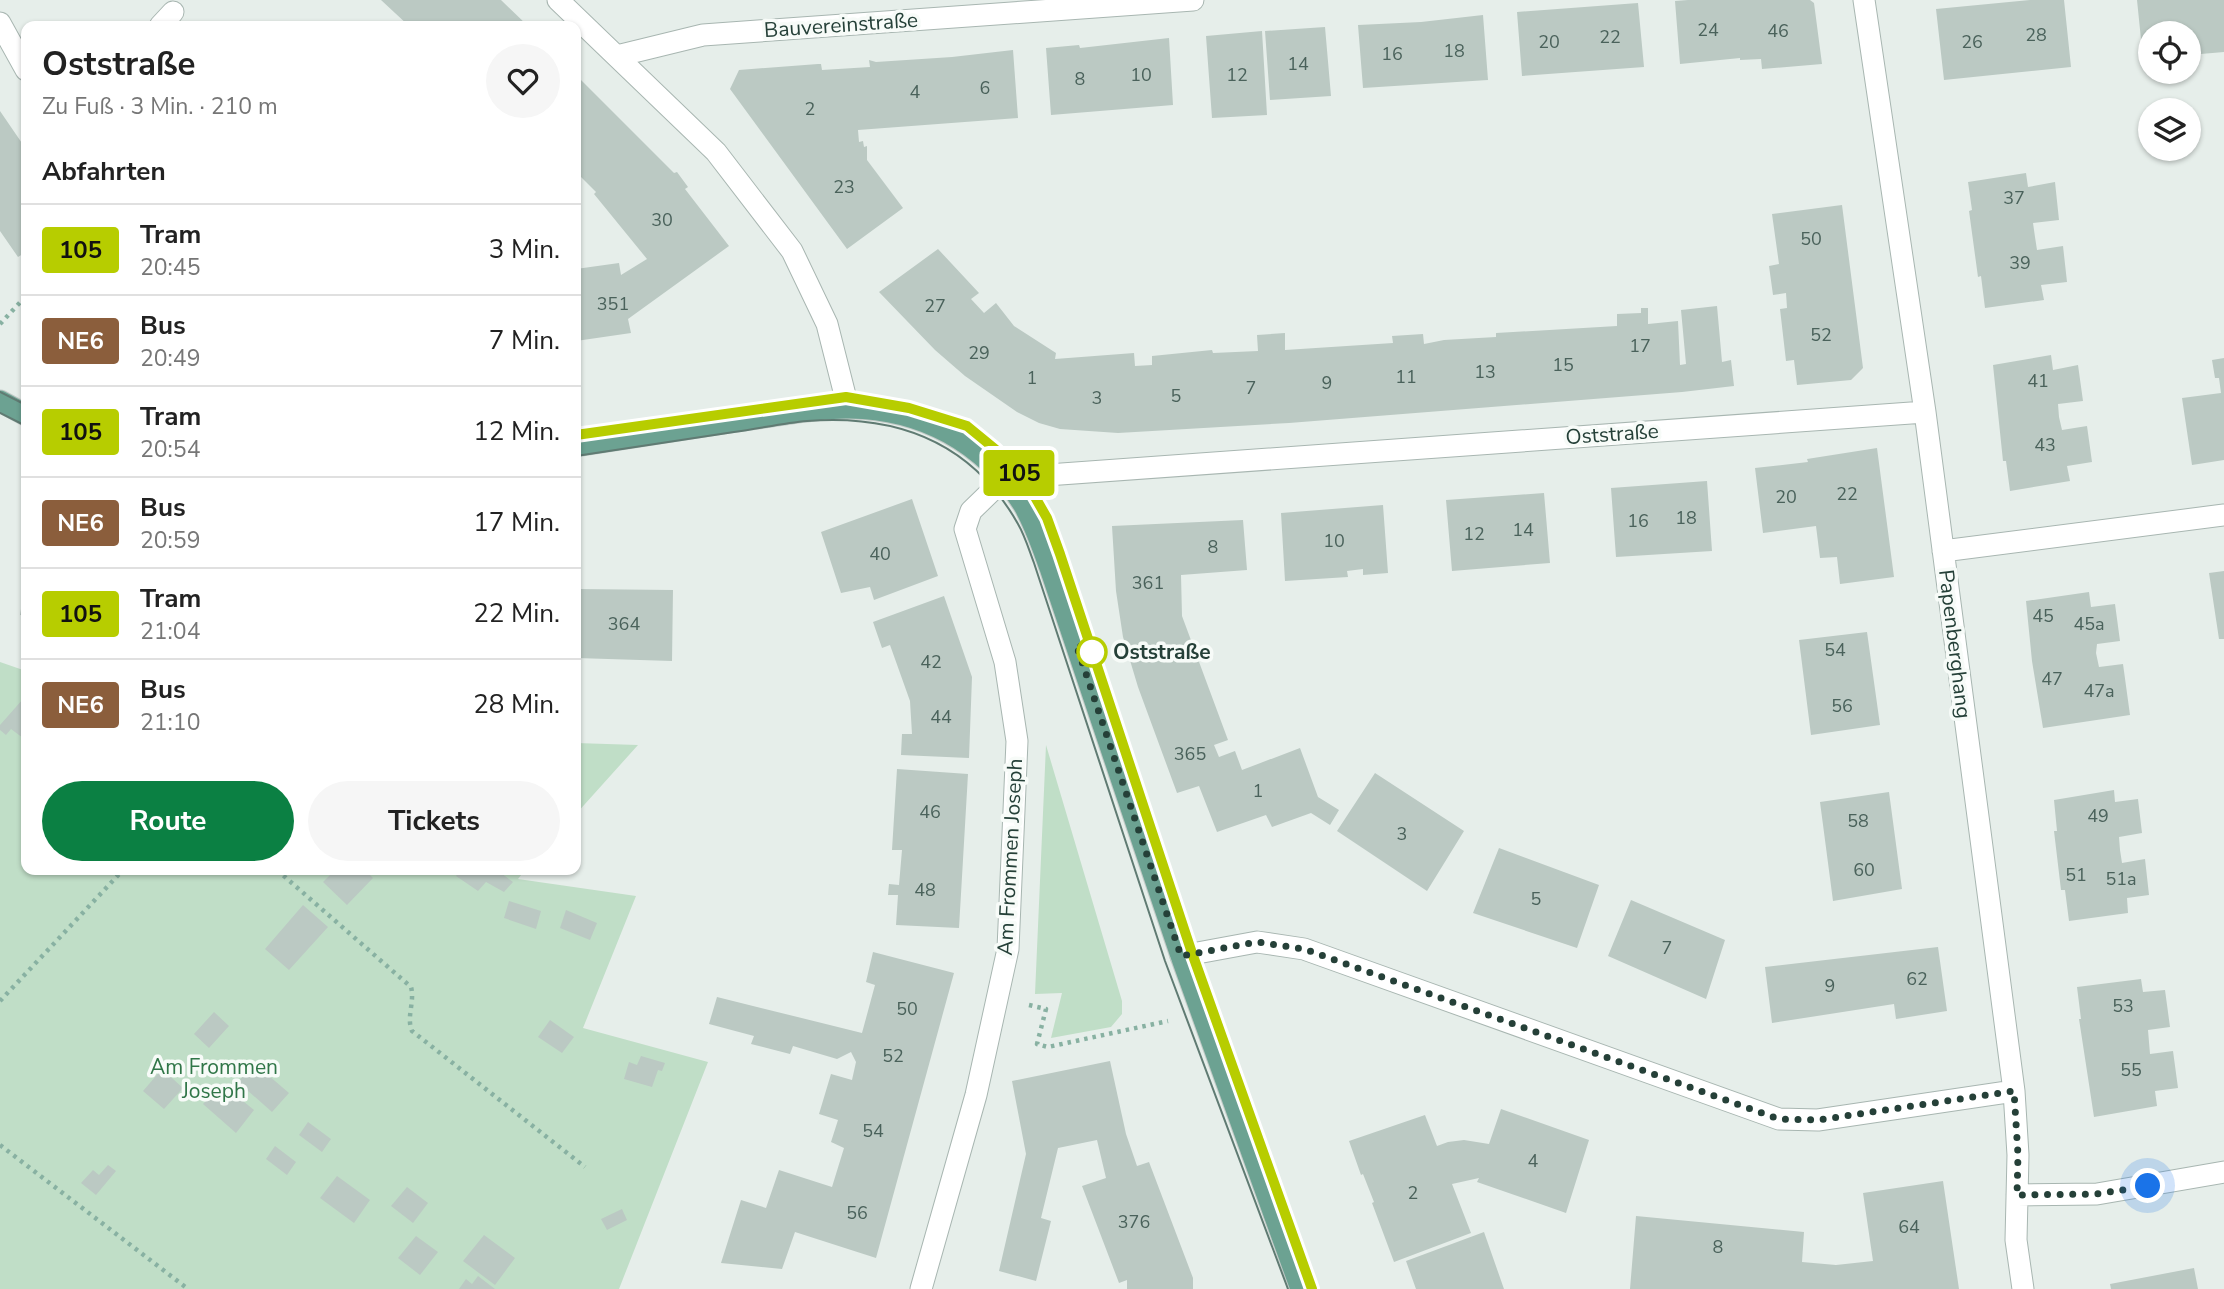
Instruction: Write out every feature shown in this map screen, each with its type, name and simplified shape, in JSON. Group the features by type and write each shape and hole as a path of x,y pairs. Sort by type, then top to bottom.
{"main road":[{"path":"0,401 21,412"},
{"path":"581,445 805,411 848,407 901,413 944,429 987,459 1004,478 1024,506 1050,568 1181,956 1301,1289"}],"street":[{"path":"558,0 580,21"},
{"name":"Bauvereinstraße","path":"617,56 703,35 1193,0"},
{"name":"Papenberghang","path":"1864,0 1925,412 2014,1091 2018,1155 2016,1240 2023,1289"},
{"path":"581,22 716,152 792,251 827,324 848,407"},
{"path":"0,23 21,61"},
{"name":"Oststraße","path":"1004,478 1925,412"},
{"name":"Am Frommen Joseph","path":"920,1289 976,1095 1008,949 1017,741 1006,662 965,529 971,511 1004,478"},
{"path":"1942,551 2224,515"},
{"path":"1181,956 1257,942 1304,949 1779,1119 1818,1120 2014,1091"},
{"path":"2017,1195 2096,1194 2224,1172"}],"path":[{"path":"0,324 21,301"},
{"path":"0,1001 118,875"},
{"path":"283,875 411,987 413,995 409,1024 412,1031 584,1167"},
{"path":"1044,1017 1037,1044 1048,1047 1202,1014"},
{"path":"0,1145 188,1289"}],"green space":[{"name":"Am Frommen Joseph","path":"0,662 21,669 21,875 521,875 518,879 636,896 583,1028 708,1062 619,1289 0,1289"},
{"path":"581,743 638,745 581,808"},
{"path":"1046,745 1122,1001 1122,1014 1111,1027 1051,1038 1062,993 1035,994"}],"building":[{"path":"381,0 501,0 523,21 404,21"},
{"path":"1810,0 1814,3 1822,64 1762,69 1761,59 1740,58 1680,64 1675,1"},
{"path":"2030,0 2064,0 2071,67 1944,80 1936,9"},
{"path":"2137,0 2224,0 2224,52 2201,54 2201,21 2139,21"},
{"path":"1638,3 1644,67 1522,76 1517,12"},
{"path":"1483,15 1488,80 1363,88 1358,25"},
{"path":"1325,27 1331,96 1270,100 1265,31"},
{"path":"1262,31 1267,115 1212,118 1206,36"},
{"path":"1169,38 1173,105 1051,115 1046,48 1079,45 1080,48"},
{"path":"1013,50 1018,118 858,130 859,142 863,141 864,147 867,146 867,160 903,208 847,249 730,89 739,70 818,64 821,64 822,70 870,67 869,60 876,62 952,57"},
{"path":"581,80 674,173 677,172 688,187 685,189 729,246 628,319 631,333 581,340 581,268 619,263 621,275 647,259 594,194 596,192 581,177"},
{"path":"0,111 21,142 21,255 18,257 0,231"},
{"path":"2026,173 2028,187 2055,182 2059,220 2033,223 2037,250 2063,246 2067,282 2041,285 2044,300 1985,308 1969,211 1972,210 1968,182"},
{"path":"1842,205 1863,368 1851,380 1797,385 1794,360 1786,361 1780,309 1787,308 1786,293 1773,295 1769,266 1779,264 1772,214"},
{"path":"938,249 979,293 971,299 984,313 996,303 1014,326 1056,353 1055,359 1134,353 1135,366 1152,365 1152,356 1212,350 1213,353 1258,351 1257,335 1285,333 1285,350 1393,343 1392,336 1423,334 1424,344 1496,337 1496,333 1617,326 1617,314 1641,313 1641,308 1648,308 1648,324 1678,321 1680,365 1686,364 1681,310 1717,306 1722,362 1731,360 1734,386 1289,423 1118,433 1060,429 1039,423 1017,412 965,376 935,350 879,292"},
{"path":"2051,355 2053,370 2078,365 2083,401 2058,404 2059,417 2062,430 2087,426 2092,462 2067,466 2070,481 2010,491 2006,461 2003,461 1993,365"},
{"path":"2224,358 2224,460 2192,465 2182,398 2221,393 2212,360"},
{"path":"1877,448 1894,577 1840,584 1837,557 1820,558 1816,526 1763,533 1755,468 1808,462 1807,459"},
{"path":"1707,481 1712,551 1616,557 1611,488"},
{"path":"1544,493 1550,563 1452,571 1446,500"},
{"path":"912,499 938,576 874,600 870,587 841,593 821,532"},
{"path":"1383,505 1388,573 1363,575 1363,569 1347,571 1348,577 1285,581 1281,513"},
{"path":"1243,520 1247,570 1181,575 1182,616 1228,740 1214,745 1219,757 1235,751 1242,770 1300,748 1318,797 1339,810 1330,825 1311,813 1272,827 1266,815 1217,832 1199,786 1177,793 1138,687 1123,637 1116,591 1112,526"},
{"path":"2224,571 2224,639 2219,639 2209,573"},
{"path":"581,589 673,590 672,661 581,658"},
{"path":"2089,592 2091,607 2115,604 2120,641 2097,644 2096,653 2099,667 2123,664 2130,715 2043,728 2026,601"},
{"path":"944,596 972,677 969,758 901,755 902,734 912,734 910,701 890,645 882,648 873,622"},
{"path":"1867,632 1880,725 1811,735 1799,640"},
{"path":"21,701 21,736 11,729 6,735 0,730 0,725"},
{"path":"897,769 968,774 959,928 896,925 898,895 888,895 889,884 899,885 902,850 892,850"},
{"path":"1375,773 1464,831 1427,891 1337,831"},
{"path":"2114,790 2115,802 2138,799 2142,833 2119,837 2120,850 2122,863 2145,859 2149,895 2127,898 2128,913 2069,921 2065,890 2061,890 2054,831 2057,831 2054,800"},
{"path":"1889,792 1902,889 1833,901 1820,802"},
{"path":"1499,848 1599,885 1577,948 1473,913"},
{"path":"330,875 370,875 373,878 347,905 323,882"},
{"path":"504,875 513,882 504,892 486,882 478,891 456,876"},
{"path":"1631,900 1725,940 1706,999 1608,956"},
{"path":"509,901 541,911 536,929 504,918"},
{"path":"303,905 328,927 289,970 265,949"},
{"path":"566,910 597,923 590,940 560,928"},
{"path":"1938,947 1947,1011 1896,1019 1894,1004 1772,1023 1765,967"},
{"path":"873,952 954,973 876,1258 795,1232 782,1269 721,1263 741,1200 766,1208 779,1170 832,1187 844,1148 831,1142 838,1120 819,1114 831,1074 852,1080 856,1062 851,1052 837,1059 793,1046 790,1054 751,1044 754,1036 709,1024 717,997 862,1033 875,985 866,982"},
{"path":"2141,979 2143,992 2165,990 2170,1027 2148,1030 2150,1054 2173,1051 2178,1088 2155,1091 2157,1106 2094,1117 2079,1019 2077,987"},
{"path":"214,1012 229,1026 209,1048 194,1034"},
{"path":"550,1020 574,1037 562,1053 538,1037"},
{"path":"641,1056 665,1063 662,1071 658,1070 652,1087 624,1079 629,1062 637,1065"},
{"path":"1110,1061 1126,1134 1137,1166 1149,1162 1193,1278 1193,1289 1127,1289 1127,1280 1119,1283 1082,1186 1106,1178 1097,1140 1058,1148 1041,1218 1051,1221 1036,1281 999,1271 1026,1154 1012,1081"},
{"path":"254,1063 289,1093 272,1112 238,1082"},
{"path":"162,1069 183,1088 164,1109 143,1091"},
{"path":"222,1084 254,1110 236,1133 203,1104"},
{"path":"1501,1109 1589,1140 1566,1213 1477,1182 1479,1178 1452,1184 1471,1233 1394,1262 1372,1203 1374,1202 1349,1141 1425,1115 1437,1146 1464,1140 1489,1144"},
{"path":"308,1122 331,1139 322,1152 299,1135"},
{"path":"275,1146 296,1162 287,1175 266,1159"},
{"path":"108,1165 116,1171 96,1195 81,1183 93,1170 99,1175"},
{"path":"337,1176 370,1200 354,1223 320,1198"},
{"path":"1943,1181 1959,1289 1630,1289 1636,1216 1804,1232 1802,1262 1836,1265 1873,1261 1863,1193"},
{"path":"407,1187 428,1203 413,1223 391,1206"},
{"path":"622,1209 627,1220 607,1230 601,1219"},
{"path":"1484,1232 1504,1289 1416,1289 1406,1261"},
{"path":"484,1235 515,1258 495,1285 463,1261"},
{"path":"416,1236 438,1252 420,1275 398,1258"},
{"path":"2194,1268 2198,1289 2111,1289 2110,1284"},
{"path":"478,1276 495,1289 459,1289 466,1279 472,1284"}],"tram line":[{"path":"0,392 21,402"},
{"path":"581,434 846,397 909,408 967,426 1022,476 1047,518 1060,554 1192,953 1312,1289"},
{"name":"105","path":"581,434 846,397 909,408 967,426 1022,476 1047,518 1060,554 1192,953 1312,1289"},
{"path":"0,413 21,424"},
{"path":"581,455 798,422 840,420 872,423 902,429 929,439 978,472 999,496 1018,524 1029,548 1165,961 1288,1289"}],"place":[{"name":"Oststraße","path":"1092,652"}],"route":[{"path":"1092,652 1076,644 1181,956 1257,942 1304,949 1779,1119 1818,1120 2014,1091 2018,1155 2017,1195 2096,1194 2148,1186"}]}
